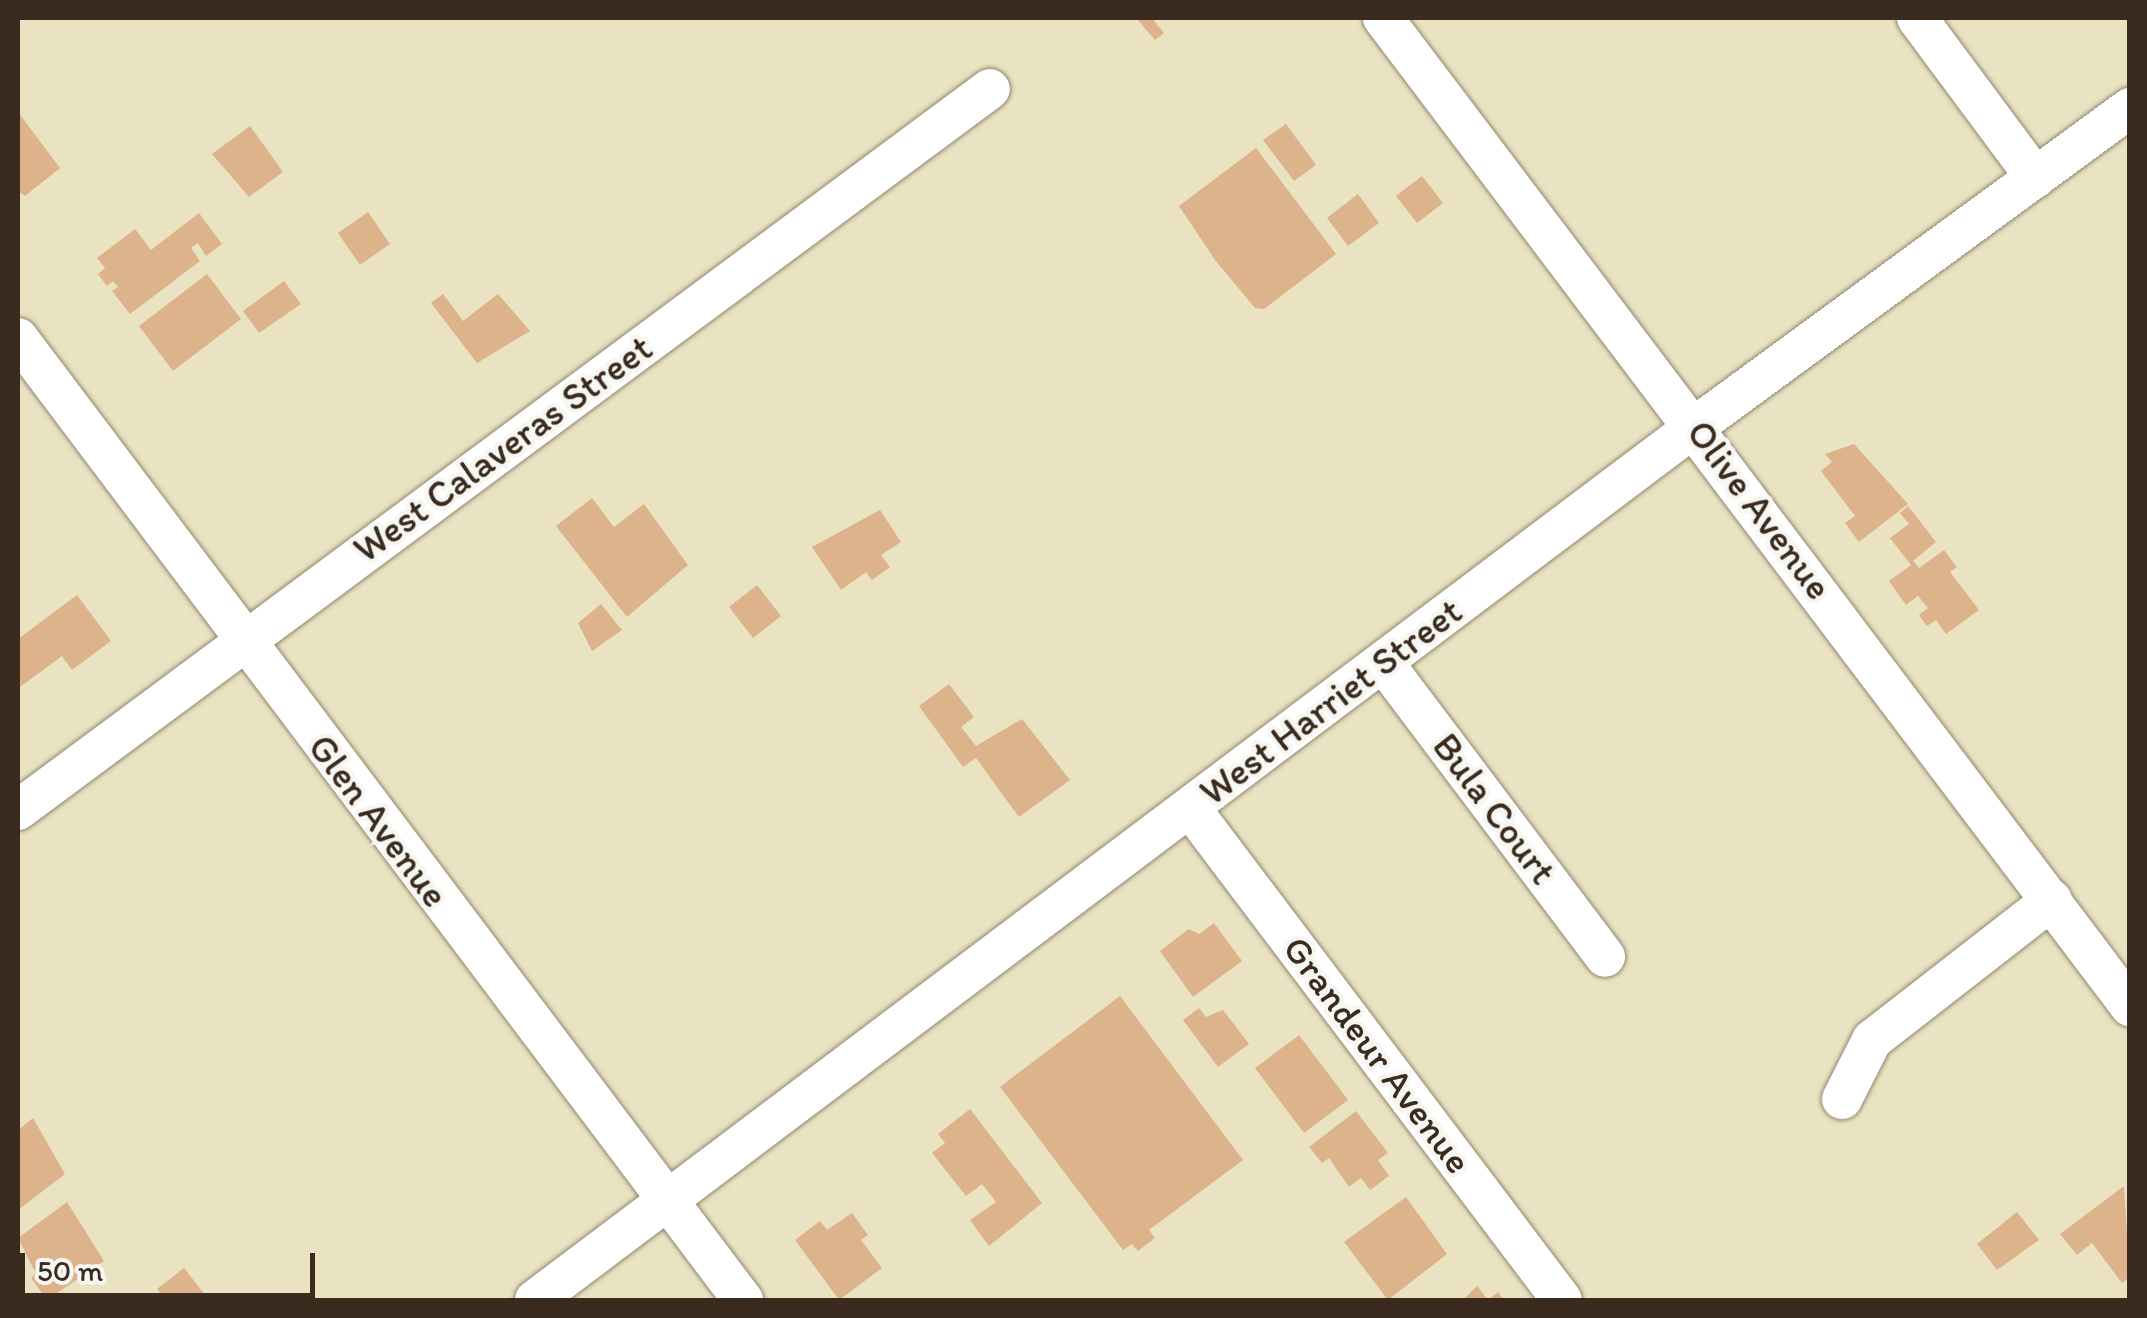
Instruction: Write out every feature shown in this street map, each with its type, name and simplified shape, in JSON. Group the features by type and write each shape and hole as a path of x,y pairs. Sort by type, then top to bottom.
{"street":[{"name":"Olive Avenue","path":"1383,18 1696,425 2052,900 2123,986"},
{"path":"1917,18 2036,178"},
{"name":"West Calaveras Street","path":"18,810 990,89"},
{"name":"West Harriet Street","path":"536,1300 1696,425 2130,108"},
{"name":"Glen Avenue","path":"18,338 242,642 744,1300"},
{"name":"Bula Court","path":"1383,662 1604,957"},
{"name":"Grandeur Avenue","path":"1191,809 1562,1300"},
{"path":"1842,1098 1872,1040 2052,900"}],"building":[{"path":"1136,18 1159,18 1154,21 1164,33 1155,40"},
{"path":"18,112 60,168 25,196 18,191"},
{"path":"1286,124 1316,165 1294,181 1263,140"},
{"path":"250,126 283,172 249,197 212,154"},
{"path":"1256,148 1336,254 1264,309 1255,308 1215,260 1179,206"},
{"path":"1422,176 1443,203 1417,223 1396,196"},
{"path":"1358,194 1379,223 1348,246 1327,218"},
{"path":"368,212 390,244 360,265 338,233"},
{"path":"199,213 222,244 206,256 198,243 191,248 200,261 130,314 112,291 118,287 113,281 107,286 98,274 105,268 97,258 135,229 151,250"},
{"path":"207,274 241,319 173,371 139,326"},
{"path":"284,281 301,304 259,333 243,311"},
{"path":"443,294 463,321 498,294 530,331 477,363 431,303"},
{"path":"1854,444 1908,504 1859,542 1845,523 1855,516 1821,471 1832,462 1825,454"},
{"path":"592,498 614,527 644,504 688,565 627,617 556,526"},
{"path":"1908,506 1936,542 1913,561 1919,568 1944,550 1957,567 1950,572 1979,610 1946,634 1936,620 1927,626 1919,615 1928,608 1918,596 1906,605 1889,581 1911,565 1890,538 1909,524 1900,513"},
{"path":"880,510 901,542 881,555 890,567 872,580 866,572 841,590 812,547"},
{"path":"757,585 781,616 753,638 729,607"},
{"path":"77,595 111,641 72,670 62,656 20,687 18,639"},
{"path":"601,604 622,630 592,651 578,623"},
{"path":"949,684 974,717 961,727 976,746 1022,719 1070,780 1019,817 976,758 963,767 919,706"},
{"path":"1214,923 1242,961 1193,997 1160,951 1189,929 1199,934"},
{"path":"1120,996 1243,1160 1149,1230 1155,1238 1138,1251 1132,1244 1123,1250 1000,1087"},
{"path":"1199,1008 1206,1017 1223,1010 1249,1044 1218,1067 1183,1020"},
{"path":"1299,1035 1348,1100 1304,1133 1255,1068"},
{"path":"970,1109 1042,1203 989,1246 970,1220 996,1202 982,1184 966,1196 932,1153 945,1143 938,1134"},
{"path":"1356,1111 1388,1153 1378,1160 1389,1176 1370,1190 1361,1178 1349,1187 1329,1158 1322,1163 1309,1147"},
{"path":"33,1118 65,1174 18,1210 18,1130"},
{"path":"2124,1186 2130,1277 2122,1283 2092,1243 2077,1255 2060,1234"},
{"path":"1406,1197 1447,1254 1388,1300 1344,1242"},
{"path":"67,1202 104,1261 47,1300 31,1278 36,1274 18,1238"},
{"path":"2017,1212 2039,1240 1997,1270 1977,1244"},
{"path":"852,1213 868,1235 861,1240 882,1268 839,1300 795,1240 820,1221 827,1230"},
{"path":"184,1268 209,1300 166,1300 157,1289"},
{"path":"1477,1286 1488,1300 1463,1300"},
{"path":"1498,1292 1504,1300 1488,1300"}]}
